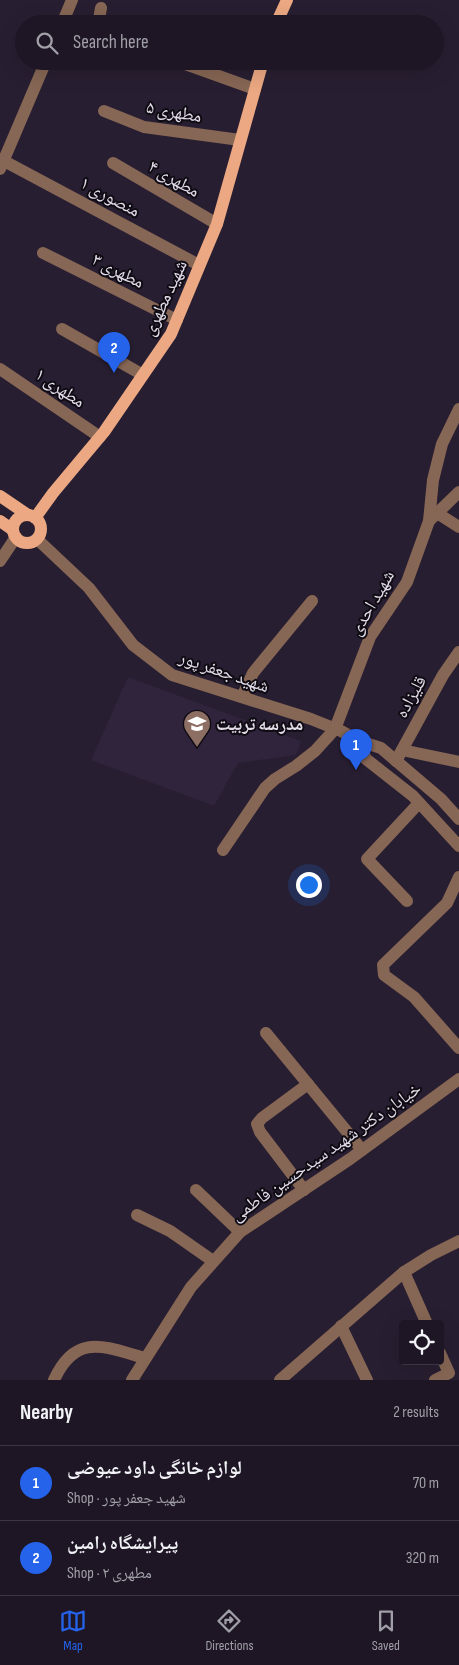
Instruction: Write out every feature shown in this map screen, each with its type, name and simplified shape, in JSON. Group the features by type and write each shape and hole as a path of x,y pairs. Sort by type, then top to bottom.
{"main road":[{"path":"280,15 287,0"},
{"name":"شهید مطهری","path":"32,516 100,437 171,334 216,224 260,70"},
{"path":"0,496 32,516 40,524 40,532 37,539 30,543 22,542 0,521"},
{"path":"14,534 15,522 20,517 32,516"}],"street":[{"path":"66,15 72,0"},
{"path":"100,15 101,8"},
{"path":"2,165 42,70"},
{"path":"202,70 255,89"},
{"name":"مطهری ۵","path":"104,111 144,127 240,140"},
{"name":"مطهری ۴","path":"113,163 216,224"},
{"name":"منصوری ۱","path":"2,165 200,265"},
{"name":"مطهری ۳","path":"44,253 176,320"},
{"path":"62,329 143,375"},
{"name":"مطهری ۱","path":"0,368 100,437"},
{"name":"شهید احدی","path":"336,729 370,637 407,582 433,517 433,480 442,444 459,409"},
{"path":"459,492 433,517 459,527"},
{"path":"0,560 14,534"},
{"name":"شهید جعفر پور","path":"37,539 89,588 132,645 172,675 311,719 359,741 399,755 459,820"},
{"path":"242,697 252,673 312,601"},
{"name":"قلیزاده","path":"399,755 459,652"},
{"path":"224,850 265,788 315,751 336,729"},
{"path":"359,741 366,759 419,803 459,846"},
{"path":"399,755 459,762"},
{"path":"407,901 367,859 419,803"},
{"path":"459,877 447,904 383,965 384,975 414,997 459,1048"},
{"path":"266,1033 362,1150"},
{"name":"خیابان دکتر شهید سیدحسین فاطمی","path":"132,1380 191,1287 240,1232 362,1150 459,1079"},
{"path":"304,1190 260,1132 258,1124 262,1118 308,1084"},
{"path":"196,1190 240,1232"},
{"path":"137,1215 170,1231 214,1261"},
{"path":"280,1380 404,1272 431,1255 459,1242"},
{"path":"404,1272 425,1320"},
{"path":"341,1326 367,1380"},
{"path":"54,1380 60,1367 72,1354 86,1348 102,1346 145,1358"},
{"path":"435,1380 454,1374 444,1359"}],"shaded area":[{"name":"مدرسه تربیت","path":"128,677 301,741 296,755 238,763 214,806 91,760"}],"place":[{"name":"پیرایشگاه ‌رامین","path":"114,373"},
{"name":"مدرسه تربیت","path":"197,748"},
{"name":"لوازم خانگی داود عیوضی","path":"356,770"}]}
